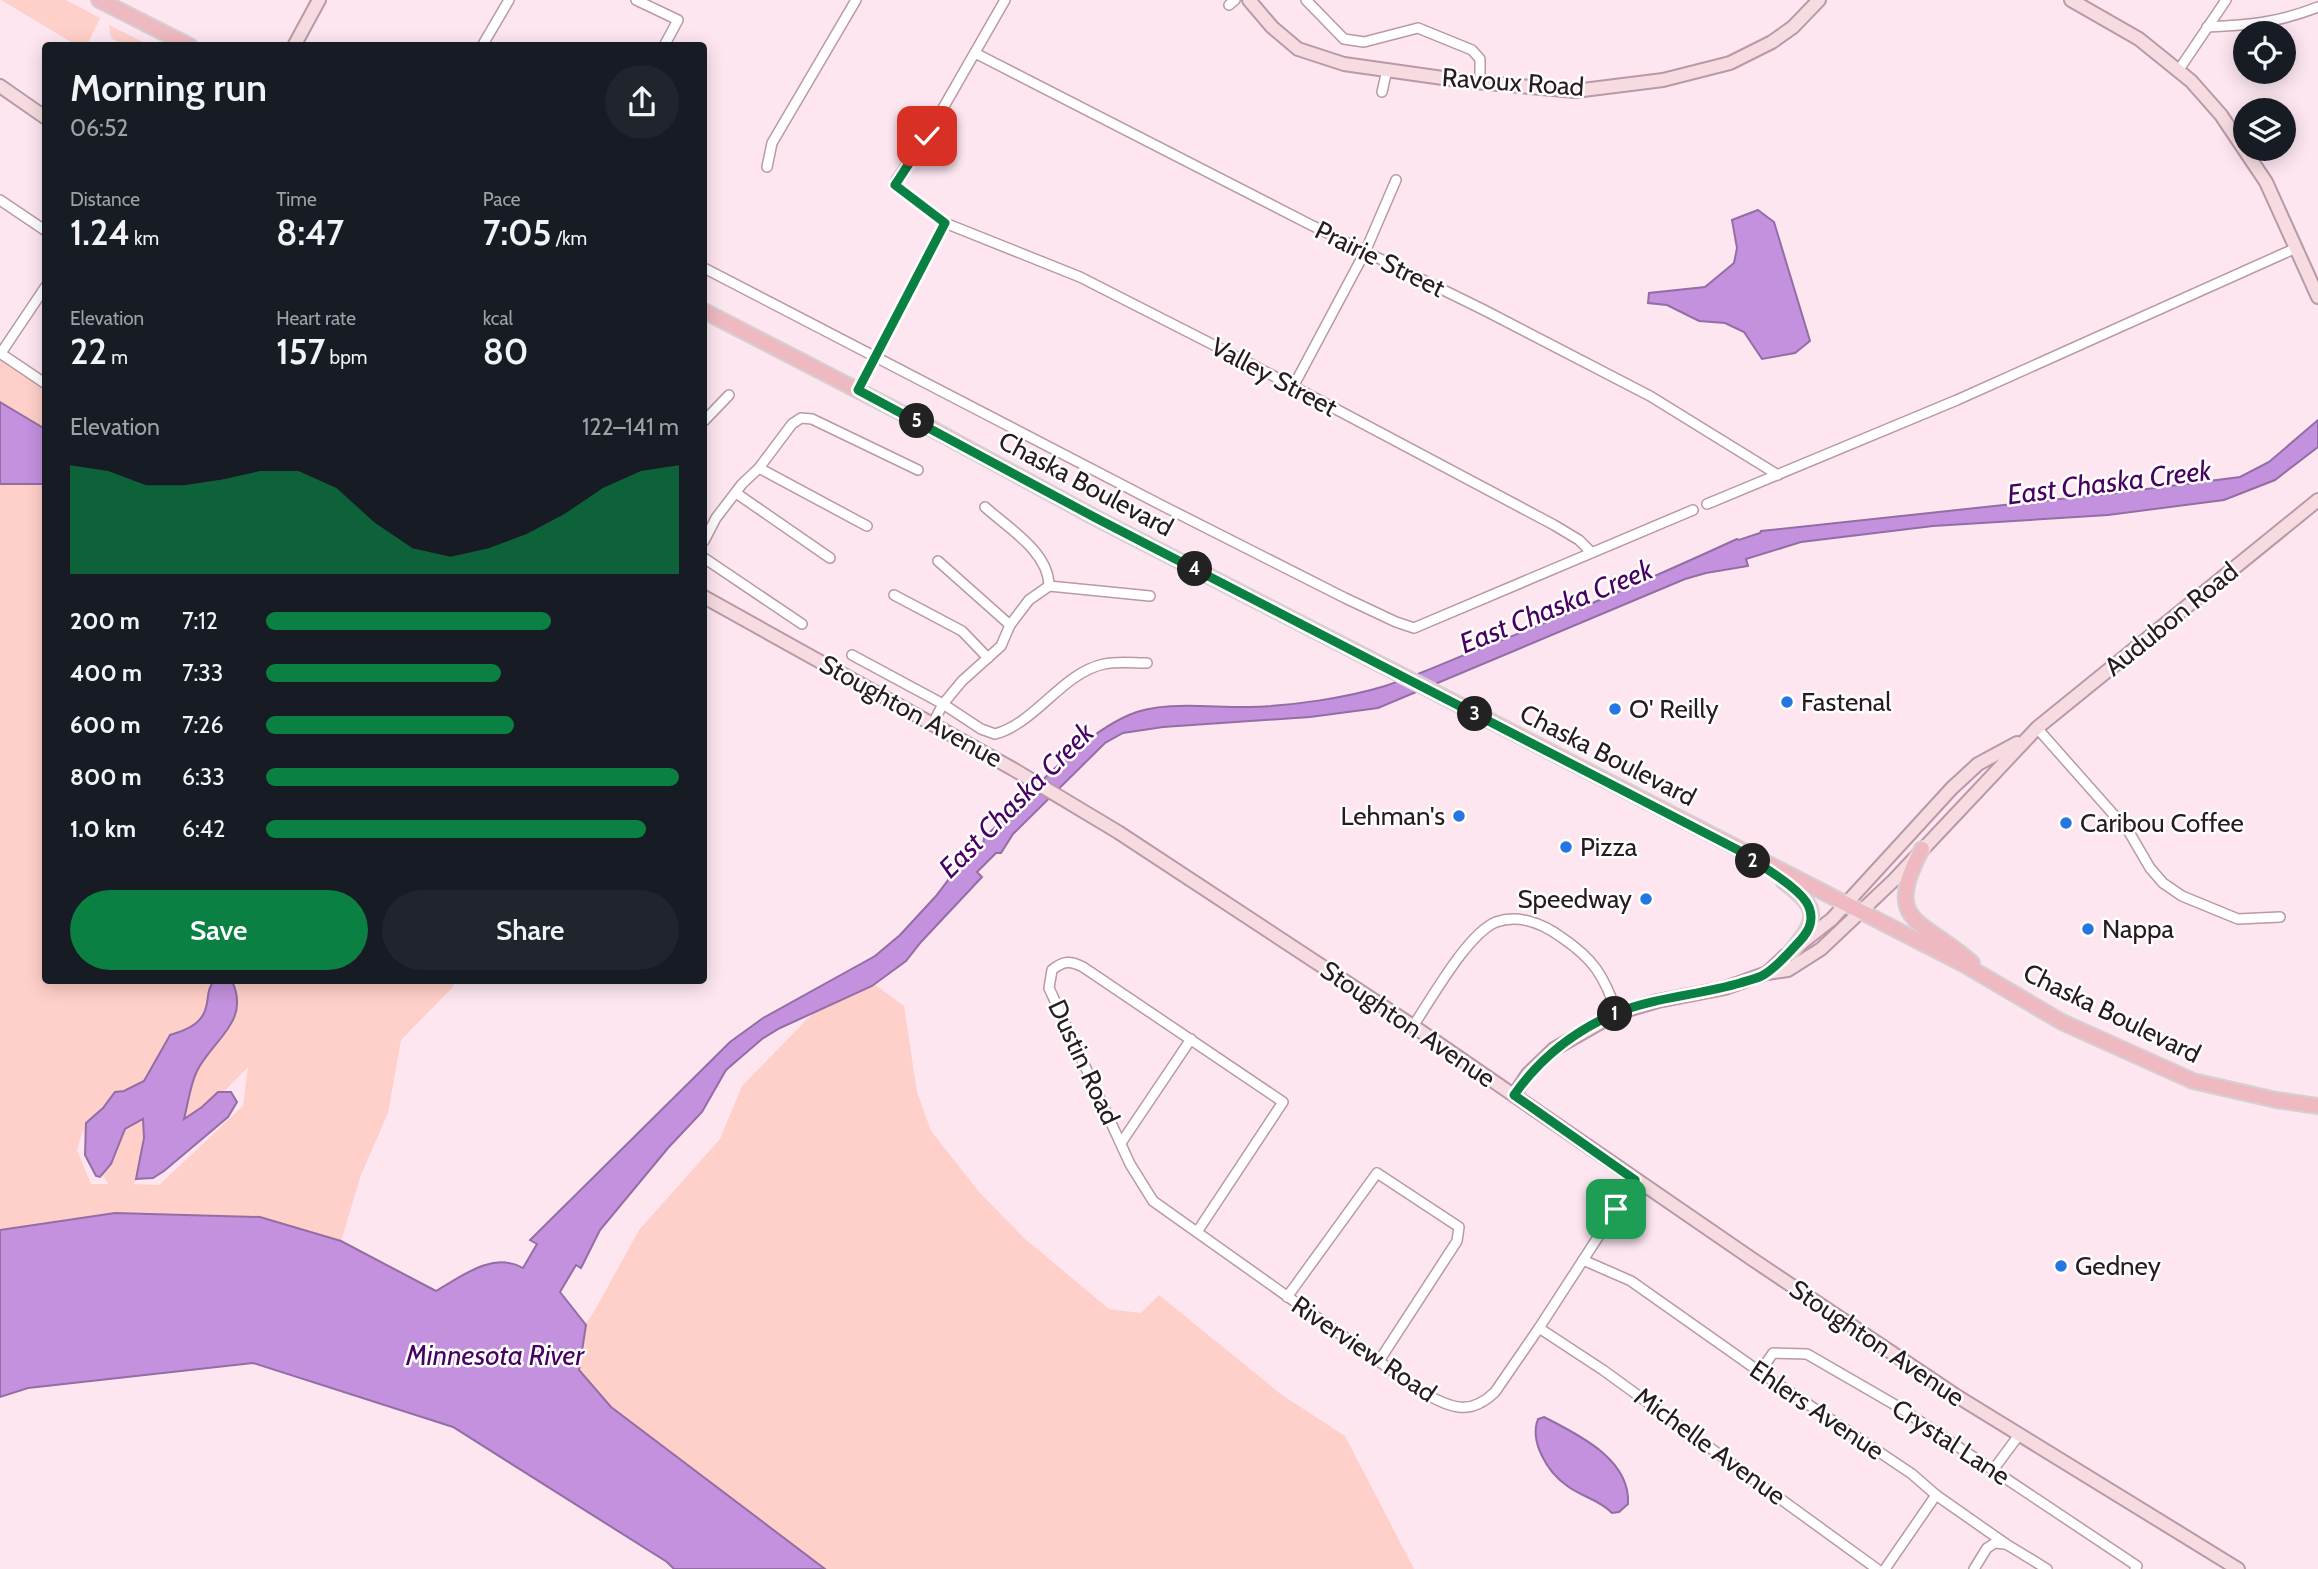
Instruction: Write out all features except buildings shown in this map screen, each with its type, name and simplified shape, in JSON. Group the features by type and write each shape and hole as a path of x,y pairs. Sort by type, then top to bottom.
{"main road":[{"path":"99,0 182,42"},
{"name":"Chaska Boulevard","path":"707,313 1094,517 1991,980 2062,1022 2193,1081 2276,1100 2318,1106"},
{"path":"1922,849 1906,884 1906,903 1910,912 1923,928 1954,946 1991,980"},
{"path":"1740,851 1798,891 1806,901 1811,921 1809,929 1791,951"}],"street":[{"path":"295,42 319,0"},
{"path":"484,42 509,0"},
{"path":"636,0 678,20 666,42"},
{"path":"767,167 772,143 856,0"},
{"path":"975,54 1005,0"},
{"name":"Ravoux Road","path":"1249,0 1272,27 1298,49 1345,64 1480,83 1575,91 1663,80 1730,63 1772,42 1793,27 1819,0"},
{"path":"1306,0 1344,38 1364,42 1418,28 1472,50 1480,60 1480,83"},
{"path":"2071,0 2139,39 2191,81 2221,115 2259,171 2318,297"},
{"path":"2178,71 2226,0"},
{"path":"2207,27 2259,25 2289,19 2318,7"},
{"name":"Valley Street","path":"975,54 895,185 945,223 1080,277 1554,525 1579,540 1591,552"},
{"name":"Prairie Street","path":"975,54 1650,396 1779,475"},
{"path":"1382,92 1387,70"},
{"path":"0,86 42,115"},
{"path":"1293,387 1365,252 1396,180"},
{"path":"1,201 42,228"},
{"path":"858,390 945,223"},
{"path":"1707,504 1957,400 2296,248"},
{"path":"707,270 1318,584 1414,628 1693,510"},
{"path":"42,292 0,353 42,381"},
{"path":"707,418 729,395"},
{"path":"707,535 716,518 736,493 759,468 792,424 801,418 812,419 918,470"},
{"path":"759,468 867,526"},
{"path":"736,493 830,558"},
{"name":"Audubon Road","path":"1514,1095 1528,1074 1554,1049 1617,1013 1658,1001 1725,988 1767,973 1788,970 1821,949 1861,912 2037,728 2318,500"},
{"path":"985,507 1034,551 1049,575 1048,586"},
{"path":"707,560 802,624"},
{"path":"938,561 1010,625"},
{"path":"932,725 943,704 962,681 1006,639 1010,625 1030,600 1048,586 1150,596"},
{"path":"894,595 962,631 988,658"},
{"name":"Stoughton Avenue","path":"707,599 1077,806 1413,1026 1635,1180 1899,1357 2019,1435 2238,1569"},
{"path":"852,655 943,704 981,729 995,734 1021,722 1093,668 1104,664 1147,663"},
{"path":"2037,728 2129,832 2150,868 2163,883 2182,896 2238,919 2280,917"},
{"name":"Audubon Road","path":"1767,973 1832,919 1952,788 1978,764 2025,739"},
{"path":"1413,1026 1460,957 1481,932 1496,922 1517,919 1539,923 1586,954 1599,970 1617,1013"},
{"name":"Dustin Road","path":"1121,1143 1049,988 1052,970 1060,963 1073,961 1191,1039"},
{"path":"1121,1143 1191,1039 1283,1102 1197,1232"},
{"name":"Riverview Road","path":"1121,1143 1130,1164 1153,1201 1425,1394 1447,1405 1468,1408 1486,1401 1495,1392 1635,1180"},
{"path":"1287,1297 1377,1173 1459,1227 1457,1241 1379,1361"},
{"name":"Ehlers Avenue","path":"1583,1260 1631,1281 1912,1474 1936,1495 2006,1544 2046,1569"},
{"name":"Michelle Avenue","path":"1539,1328 1603,1370 1877,1569"},
{"name":"Crystal Lane","path":"1760,1372 1773,1353 1807,1354 1897,1406 2137,1566 2135,1569"},
{"path":"1993,1470 2019,1435"},
{"path":"1885,1569 1936,1495"},
{"path":"1974,1569 1987,1548 1995,1543 2006,1544"}],"shaded area":[{"path":"1,0 66,0 100,18 88,42 71,42"},
{"path":"109,25 143,42 117,42 111,38"},
{"path":"0,351 42,375 42,984 454,984 401,1040 388,1113 361,1175 341,1241 260,1217 115,1213 0,1230","holes":["248,1067 243,1106 159,1185 133,1184","83,1130 86,1145 108,1184 91,1184 77,1150"]},
{"path":"874,984 904,1006 917,1092 931,1131 980,1193 1024,1238 1109,1309 1141,1313 1159,1295 1282,1395 1345,1436 1414,1569 817,1569 610,1417 569,1369 577,1337 639,1230 720,1139 742,1086 814,1012"}],"water":[{"path":"1758,210 1774,222 1810,341 1795,353 1762,359 1744,332 1725,323 1699,321 1667,305 1648,303 1649,293 1705,287 1734,263 1737,248 1732,220"},
{"path":"0,402 42,427 42,484 0,484"},
{"name":"Minnesota River","path":"2318,420 2318,447 2275,480 2224,500 2108,515 1933,526 1801,542 1746,559 1748,566 1685,579 1378,708 1310,717 1163,727 1123,733 1105,743 1013,834 1001,853 996,853 977,872 982,877 906,961 872,986 780,1028 762,1039 726,1070 702,1112 668,1148 600,1230 581,1268 576,1265 560,1292 586,1325 579,1370 611,1407 825,1569 674,1569 667,1562 453,1427 253,1363 28,1388 0,1397 0,1230 115,1213 260,1217 341,1241 436,1291 489,1264 512,1263 523,1268 537,1244 530,1240 730,1042 763,1018 875,956 900,935 936,896 964,859 967,862 983,845 984,838 1053,770 1091,738 1129,715 1142,710 1172,706 1249,707 1300,703 1336,698 1385,686 1548,622 1761,531 2240,477 2269,462"},
{"path":"212,984 233,984 237,995 237,1008 228,1029 197,1071 184,1119 218,1092 231,1092 237,1102 228,1117 164,1171 153,1178 136,1179 144,1138 143,1119 125,1129 111,1164 100,1177 96,1176 85,1155 86,1123 103,1108 115,1092 124,1091 144,1081 170,1035 194,1025 204,1013"},
{"path":"1544,1417 1586,1440 1611,1461 1627,1488 1628,1504 1619,1512 1612,1513 1572,1489 1553,1472 1542,1456 1536,1437 1538,1419"}],"place":[{"name":"Fastenal","path":"1787,702"},
{"name":"O' Reilly","path":"1615,709"},
{"name":"Lehman's","path":"1459,816"},
{"name":"Caribou Coffee","path":"2066,823"},
{"name":"Pizza","path":"1566,847"},
{"name":"Speedway","path":"1646,899"},
{"name":"Nappa","path":"2088,929"},
{"name":"Gedney","path":"2061,1266"}],"route":[{"path":"927,136 895,185 945,223 858,390 1094,517 1740,851 1798,891 1806,901 1811,921 1809,929 1791,951 1767,973 1725,988 1658,1001 1617,1013 1554,1049 1528,1074 1514,1095 1635,1180 1616,1209"}],"water label":[{"name":"East Chaska Creek","path":"2109,482"},
{"name":"East Chaska Creek","path":"1556,606"},
{"name":"East Chaska Creek","path":"1016,800"}]}
